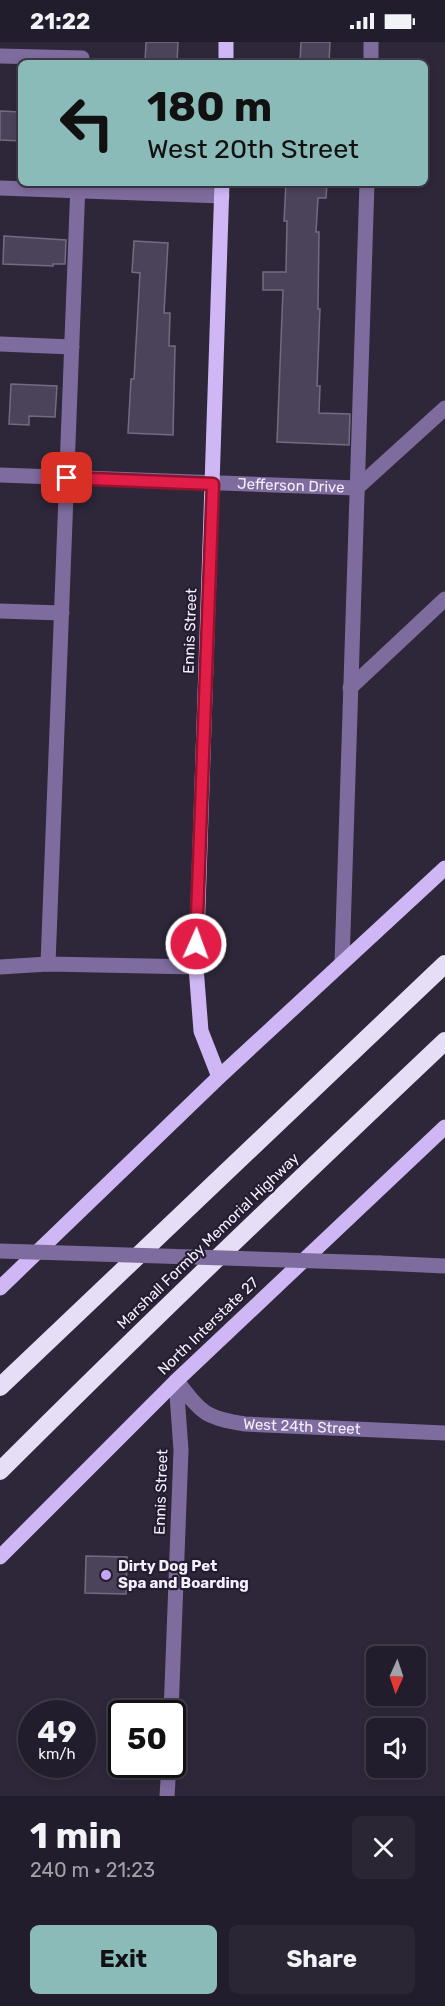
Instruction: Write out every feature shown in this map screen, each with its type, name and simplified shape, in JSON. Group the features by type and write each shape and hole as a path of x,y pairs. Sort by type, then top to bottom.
{"highway":[{"path":"0,1387 445,964"},
{"name":"Marshall Formby Memorial Highway","path":"0,1471 204,1270 445,1041"}],"main road":[{"path":"226,42 226,60"},
{"name":"Ennis Street","path":"219,1077 201,1031 196,967 222,190"},
{"path":"0,1288 219,1077 445,868"},
{"name":"North Interstate 27","path":"0,1557 176,1381 445,1127"}],"street":[{"path":"82,60 83,42"},
{"path":"370,60 371,42"},
{"path":"0,56 66,60"},
{"path":"342,963 367,186"},
{"path":"48,964 77,187"},
{"path":"0,188 222,190"},
{"path":"0,344 72,347"},
{"name":"Jefferson Drive","path":"0,475 357,488 445,408"},
{"path":"350,688 445,598"},
{"path":"0,611 62,614"},
{"path":"0,967 48,964 196,967"},
{"path":"0,1251 445,1266"},
{"name":"West 24th Street","path":"176,1381 197,1408 218,1420 245,1424 445,1433"},
{"name":"Ennis Street","path":"171,1700 181,1450 176,1381"},
{"path":"167,1796 168,1778"}],"building":[{"path":"146,42 178,42 177,60 145,60"},
{"path":"301,42 330,42 329,60 300,60"},
{"path":"0,111 18,112 18,141 0,140"},
{"path":"286,186 327,186 326,198 318,198 316,232 319,232 318,309 320,309 317,386 320,386 319,413 350,414 349,445 277,442 283,290 263,290 263,272 286,272 287,221 284,221"},
{"path":"4,236 66,240 65,264 53,264 53,266 3,264"},
{"path":"134,241 168,243 164,313 170,313 169,346 175,346 173,435 128,433 131,379 134,379 140,273 132,272"},
{"path":"11,384 57,386 55,417 29,416 29,425 9,424"},
{"name":"Dirty Dog Pet Spa and Boarding","path":"86,1556 127,1557 126,1594 85,1593"}],"place":[{"name":"Dirty Dog Pet Spa and Boarding","path":"106,1575"}],"route":[{"path":"67,478 213,484 196,944"}]}
